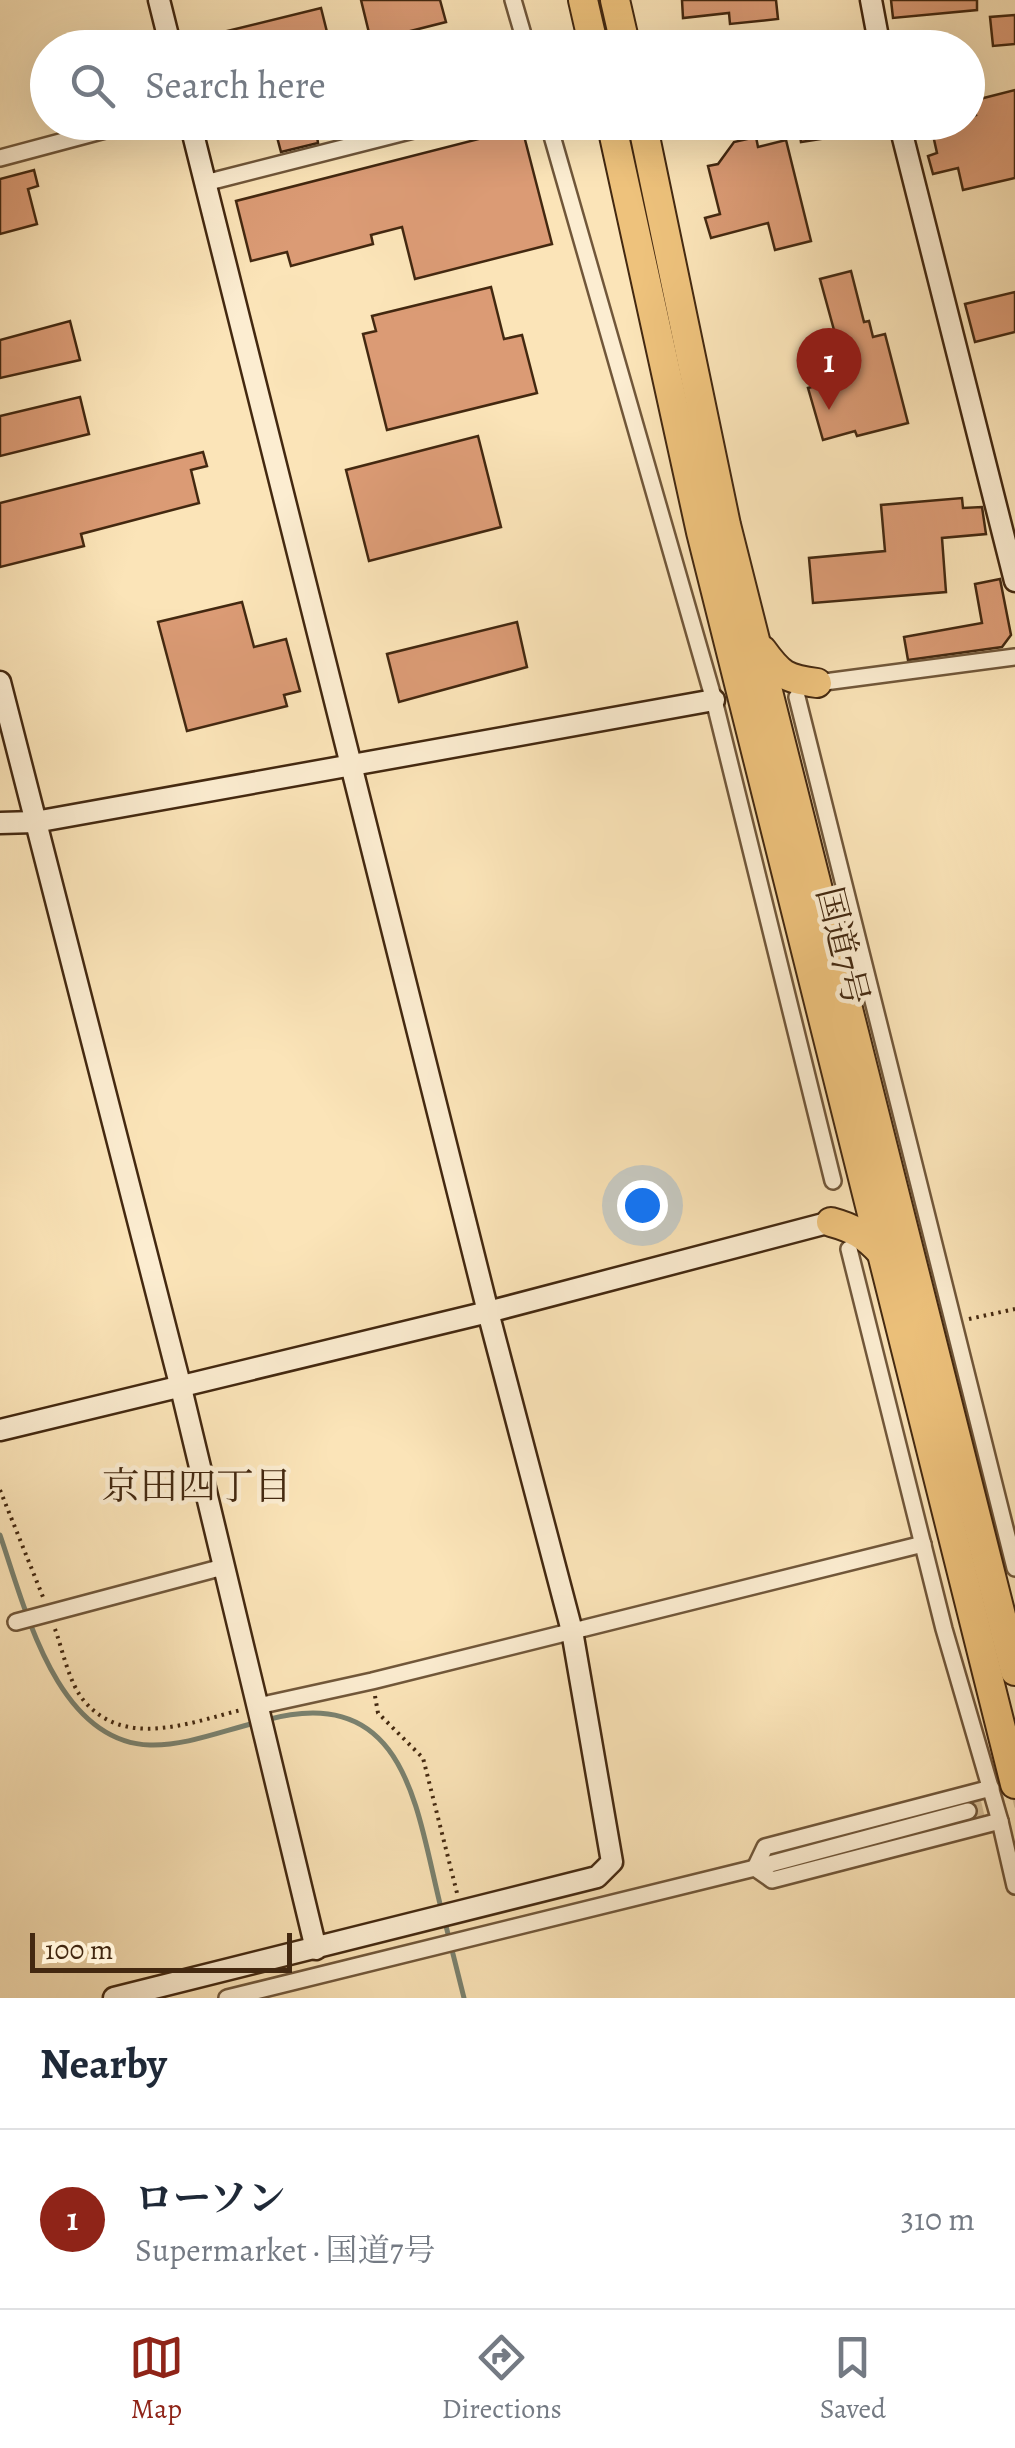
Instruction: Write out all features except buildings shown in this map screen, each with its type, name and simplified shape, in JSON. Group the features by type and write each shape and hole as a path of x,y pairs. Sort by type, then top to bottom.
{"highway":[{"path":"583,0 590,30"},
{"path":"615,0 622,30"},
{"name":"国道7号","path":"614,140 701,532 882,1254 1003,1786"},
{"name":"国道7号","path":"646,140 726,525 1015,1670"},
{"path":"758,644 776,670 807,690 786,713 780,734"},
{"path":"831,1222 851,1210 858,1196 861,1173"},
{"path":"831,1222 853,1228 882,1254"}],"street":[{"path":"159,0 166,30"},
{"path":"513,0 522,30"},
{"path":"871,0 877,30"},
{"path":"0,158 68,140"},
{"path":"114,1998 597,1876 612,1862 572,1631 488,1312 194,140"},
{"path":"205,183 374,140"},
{"path":"553,140 714,700 833,1181"},
{"path":"904,140 1015,581"},
{"path":"1015,658 807,690 1015,1568"},
{"path":"0,682 181,1388 316,1948"},
{"path":"0,823 35,822 714,700"},
{"path":"0,1430 488,1312 831,1222"},
{"path":"849,1249 922,1544 1003,1786 1000,1821 1015,1886"},
{"path":"258,1706 922,1544"},
{"path":"16,1622 223,1567"},
{"path":"755,1868 765,1847 1003,1786"},
{"path":"227,1998 755,1868 968,1811"},
{"path":"755,1868 772,1880 1000,1821"}],"path":[{"path":"954,1322 1015,1309"},
{"path":"0,1490 86,1703 107,1718 137,1730 166,1729 258,1706"},
{"path":"372,1681 378,1713 423,1758 462,1911"}],"waterway":[{"path":"0,1535 49,1666 90,1721 118,1738 150,1745 190,1741 255,1723"},
{"path":"266,1720 313,1713 349,1719 377,1736 397,1762 412,1795 441,1908"},
{"path":"444,1918 464,1998"}],"tunnel":[{"path":"968,1811 1015,1800"}],"place":[{"name":"ローソン","path":"829,410"}],"district":[{"name":"京田四丁目","path":"197,1486"}]}
